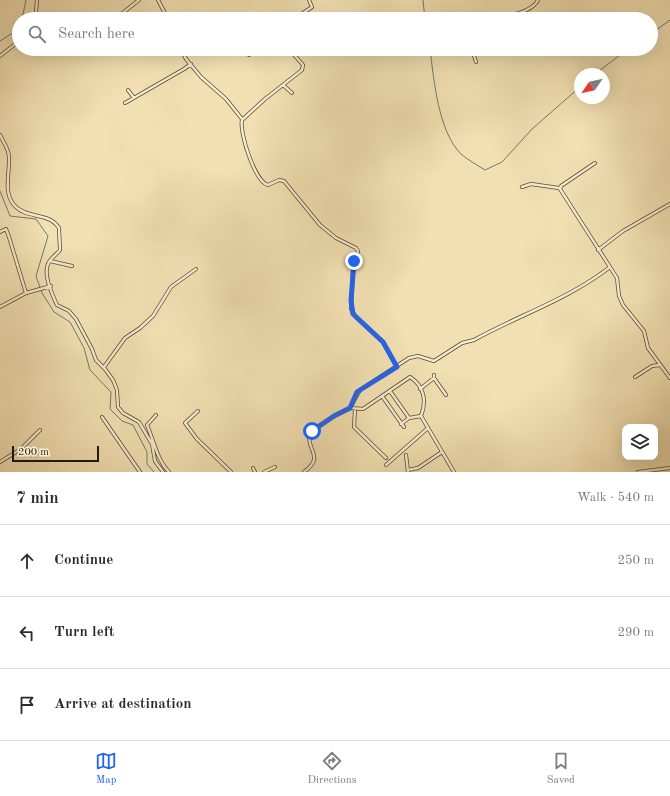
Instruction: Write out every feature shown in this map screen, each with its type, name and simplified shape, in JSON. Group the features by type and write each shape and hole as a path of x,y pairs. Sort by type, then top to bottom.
{"street":[{"path":"36,12 37,0"},
{"path":"124,12 139,0"},
{"path":"158,0 164,12"},
{"path":"304,12 312,7 309,0"},
{"path":"518,12 536,4 538,0"},
{"path":"0,56 12,47"},
{"path":"185,56 190,64 213,89 226,99 242,119 241,129 250,161 262,182 268,185 282,180 284,181 304,208 325,230 336,238 356,248 358,251 353,270 351,309 356,317 383,342 397,367"},
{"path":"242,119 300,73 303,65 295,56"},
{"path":"474,56 476,62"},
{"path":"125,103 184,69 190,64"},
{"path":"284,85 292,93"},
{"path":"128,90 134,98"},
{"path":"0,134 10,156 7,183 11,201 21,211 50,218 59,228 60,250 49,261 47,274 57,305 72,314 96,360 104,367 116,386 118,407 123,413 135,418 139,422 152,444 155,461 163,472"},
{"path":"522,187 531,184 560,188 595,162"},
{"path":"560,188 618,281 621,302 644,331 648,348 670,378"},
{"path":"598,250 623,231 670,204"},
{"path":"0,232 6,229 26,293"},
{"path":"49,261 72,266"},
{"path":"350,408 357,392 409,358 416,356 434,361 462,343 474,340 546,306 561,296 587,284 610,267"},
{"path":"104,367 125,338 140,328 153,316 171,287 196,269"},
{"path":"0,307 26,293 51,286"},
{"path":"635,377 652,366 660,365"},
{"path":"304,472 313,465 316,459 309,433 334,416 350,408 363,409 410,377 420,389 425,400 421,416 454,472"},
{"path":"420,389 434,377 446,395"},
{"path":"390,392 410,418"},
{"path":"382,396 404,427"},
{"path":"355,409 354,427 386,458"},
{"path":"198,411 185,422 197,439 231,472"},
{"path":"156,415 147,425 154,441 158,458 169,472"},
{"path":"401,424 410,418 421,416"},
{"path":"102,417 140,472"},
{"path":"386,465 428,428"},
{"path":"0,462 21,449 40,430"},
{"path":"406,456 408,471 418,468 442,452"},
{"path":"264,472 275,467"},
{"path":"253,468 255,472"},
{"path":"638,472 670,468"}],"waterway":[{"path":"23,12 26,0"},
{"path":"423,0 424,12"},
{"path":"658,29 670,20"},
{"path":"0,41 12,33"},
{"path":"431,56 438,104 447,132 453,144 461,154 485,170 502,162 532,129 574,92"},
{"path":"603,68 619,56"},
{"path":"0,191 10,216 36,219 48,236 36,276 42,293 54,312 70,322 84,348 90,370 111,392 110,409 122,421 133,425 147,452 147,464 154,472"}],"route":[{"path":"312,431 334,416 350,408 357,392 397,367 383,342 353,314 351,309 351,301 354,278 354,261"}]}
